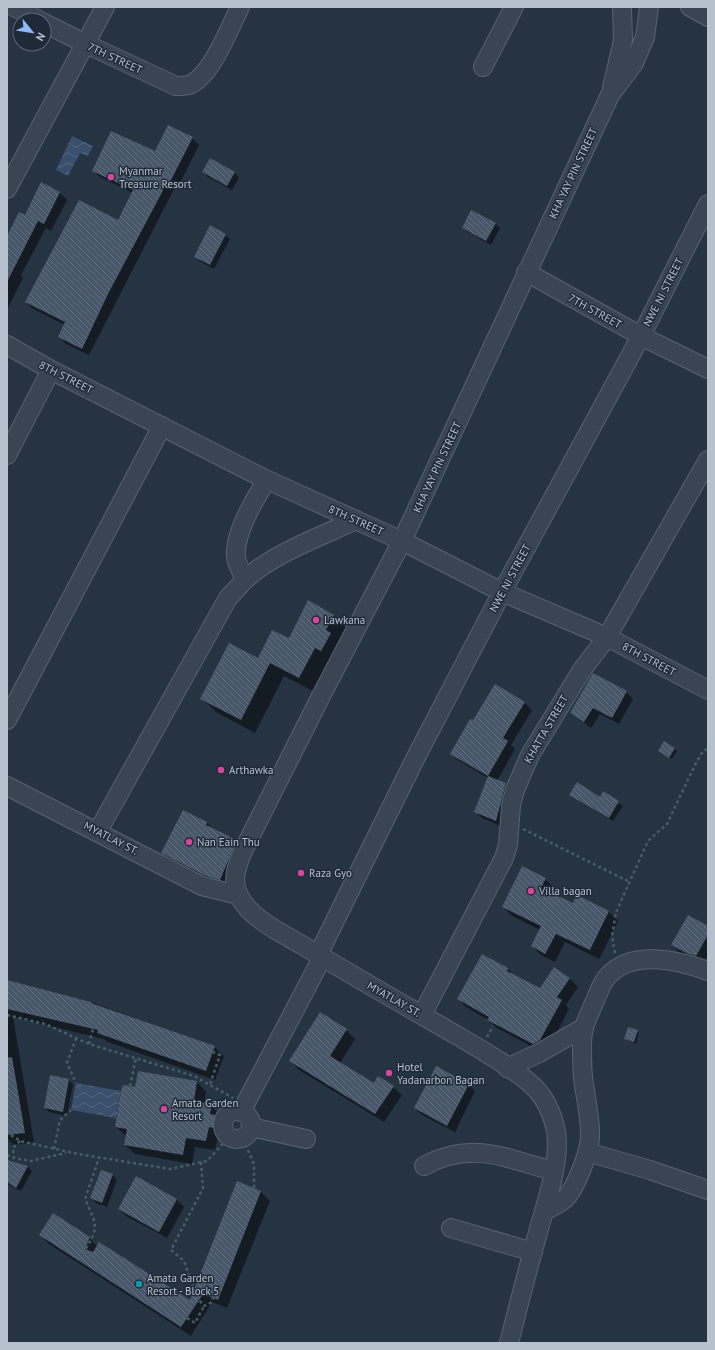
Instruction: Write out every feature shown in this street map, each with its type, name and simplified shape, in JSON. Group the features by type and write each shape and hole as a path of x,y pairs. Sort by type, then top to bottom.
{"street":[{"path":"14,7 24,12"},
{"path":"7,189 105,7"},
{"name":"7TH STREET","path":"52,26 86,44 176,86 188,85 197,80 209,66 221,48 240,7"},
{"path":"483,67 514,7"},
{"path":"610,95 623,40 622,7"},
{"name":"KHA YAY PIN STREET","path":"238,895 235,885 236,873 243,851 322,694 402,541 497,339 526,272 610,95 634,63 645,37 649,7"},
{"path":"690,7 708,17"},
{"name":"NWE NI STREET","path":"243,1108 320,956 405,780 502,592 641,336 708,204"},
{"name":"7TH STREET","path":"526,272 641,336 708,369"},
{"name":"8TH STREET","path":"7,345 51,370 267,480 402,541 502,592 607,637 708,690"},
{"path":"7,455 51,370"},
{"path":"7,720 162,426"},
{"name":"KHATTA STREET","path":"422,1015 504,858 511,823 511,805 515,790 530,755 582,670 607,637 708,460"},
{"path":"245,579 236,558 236,549 253,502 267,480"},
{"path":"98,831 228,598 245,579 263,566 303,544 356,520"},
{"name":"MYATLAY ST.","path":"7,786 98,831 202,886 238,895 242,902 261,920 422,1015 507,1068 526,1080 542,1096 552,1119 556,1141 553,1171 544,1211 508,1343"},
{"path":"544,1211 556,1206 565,1198 577,1178 587,1152 590,1138 583,1077 583,1028 602,983 618,967 632,961 649,959 688,964 708,971"},
{"path":"507,1068 539,1054 583,1028"},
{"path":"241,1134 249,1117 243,1108 231,1112 224,1119 223,1129 241,1134 306,1139"},
{"path":"424,1166 440,1157 475,1151 495,1154 553,1171"},
{"path":"587,1152 650,1170 708,1190"},
{"path":"451,1228 532,1252"}],"path":[{"path":"618,967 612,936 616,912 648,841 668,824 694,765 703,752 708,749"},
{"path":"511,823 630,882"},
{"path":"90,1008 104,1012"},
{"path":"89,1044 98,1011"},
{"path":"7,1015 45,1024 89,1044 194,1076 210,1084 243,1108"},
{"path":"76,1038 67,1063 76,1083"},
{"path":"210,1084 220,1055 212,1052"},
{"path":"130,1086 136,1058"},
{"path":"54,1149 60,1120 71,1110"},
{"path":"11,1135 20,1141 68,1152 170,1169 207,1161 241,1134 254,1164 254,1188"},
{"path":"14,1158 13,1148 20,1141"},
{"path":"7,1155 30,1161 68,1152"},
{"path":"85,1250 94,1236 96,1224 85,1199 99,1158"},
{"path":"201,1162 203,1188 171,1250 184,1261 198,1298 204,1306"},
{"path":"81,1248 89,1253"},
{"path":"187,1318 195,1323 204,1306 212,1302 213,1298"}],"water":[{"path":"72,136 93,146 88,156 80,153 68,176 56,170"},
{"path":"76,1083 121,1091 116,1118 71,1110"}],"building":[{"path":"168,125 193,137 108,294 82,349 58,337 65,322 25,302 79,200 118,220 133,190 92,171 111,131 155,151"},
{"path":"210,158 235,172 227,186 202,172"},
{"path":"41,182 60,192 44,224 38,221 7,282 7,236 19,212 25,215"},
{"path":"471,210 496,223 486,241 462,228"},
{"path":"210,225 226,234 210,265 194,257"},
{"path":"308,600 334,615 326,630 331,633 321,651 315,648 299,678 270,663 241,720 200,699 229,643 258,658 272,630 289,638"},
{"path":"593,673 627,691 612,718 593,708 584,722 570,713"},
{"path":"495,684 525,702 503,738 508,741 488,776 450,754 470,719 473,720"},
{"path":"664,741 675,748 669,758 658,751"},
{"path":"488,776 506,783 496,821 474,812"},
{"path":"577,782 600,797 603,791 619,801 609,818 569,795"},
{"path":"183,810 207,822 206,825 237,840 220,880 206,876 161,853"},
{"path":"522,866 546,878 541,888 573,903 577,895 609,911 590,950 556,934 545,954 531,946 541,926 502,907"},
{"path":"688,915 708,926 708,935 696,956 686,953 671,945"},
{"path":"482,954 508,968 507,971 540,988 554,967 570,978 557,997 562,1000 540,1040 533,1044 487,1020 489,1017 457,999"},
{"path":"7,980 91,1002 215,1046 206,1071 97,1033 98,1030 7,1009"},
{"path":"320,1012 347,1029 330,1056 374,1083 378,1076 394,1086 375,1114 289,1061"},
{"path":"628,1027 638,1030 634,1042 624,1039"},
{"path":"12,1057 25,1133 7,1135 7,1058"},
{"path":"436,1066 469,1084 447,1126 414,1108"},
{"name":"Amata Garden Resort","path":"138,1071 197,1081 194,1101 212,1104 210,1114 220,1116 218,1129 209,1127 206,1141 186,1138 183,1155 124,1145 127,1129 115,1127 121,1091 123,1085 135,1087"},
{"path":"50,1075 69,1079 63,1112 44,1108"},
{"path":"7,1160 28,1166 16,1188 7,1182"},
{"path":"101,1170 113,1174 102,1203 90,1198"},
{"path":"136,1176 177,1199 159,1232 118,1209"},
{"path":"237,1181 261,1191 218,1300 203,1294 181,1327 39,1235 53,1213 90,1237 85,1249 93,1252 99,1242 190,1300"}],"place":[{"name":"Myanmar Treasure Resort","path":"111,177"},
{"name":"Lawkana","path":"316,620"},
{"name":"Arthawka","path":"221,770"},
{"name":"Nan Eain Thu","path":"189,842"},
{"name":"Raza Gyo","path":"301,873"},
{"name":"Villa bagan","path":"531,891"},
{"name":"Hotel Yadanarbon Bagan","path":"389,1073"},
{"name":"Amata Garden Resort","path":"164,1109"},
{"name":"Amata Garden Resort - Block 5","path":"139,1284"}]}
